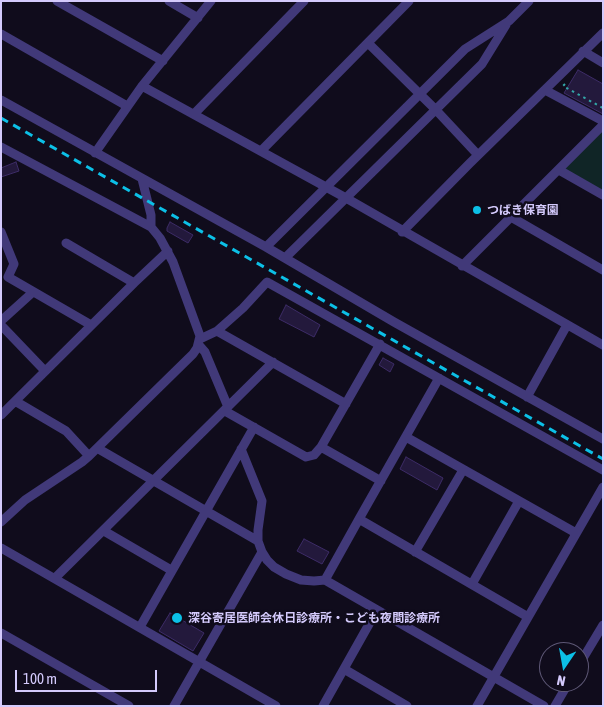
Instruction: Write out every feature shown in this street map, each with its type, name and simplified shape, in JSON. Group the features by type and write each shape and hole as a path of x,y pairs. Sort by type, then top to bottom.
{"street":[{"path":"57,1 163,61"},
{"path":"169,1 198,18"},
{"path":"95,153 142,86 211,1"},
{"path":"261,151 409,1"},
{"path":"266,247 465,49 509,21 530,1"},
{"path":"194,114 300,2"},
{"path":"285,258 482,64 509,21"},
{"path":"402,232 603,33"},
{"path":"1,34 127,106"},
{"path":"368,43 436,110 478,155"},
{"path":"583,52 603,62"},
{"path":"142,86 346,198 402,232 603,345"},
{"path":"545,90 603,121"},
{"path":"1,100 266,247 603,439"},
{"path":"462,266 603,125"},
{"path":"1,147 151,227 168,251 173,262 200,336 193,354 89,456 25,500 1,522"},
{"path":"559,170 603,195"},
{"path":"142,179 151,215 151,227"},
{"path":"511,217 603,270"},
{"path":"1,232 14,264 8,277 92,325"},
{"path":"66,243 134,283"},
{"path":"1,415 168,251"},
{"path":"199,342 217,331 243,308 267,282 603,470"},
{"path":"1,321 33,292"},
{"path":"527,397 567,324"},
{"path":"1,325 45,371"},
{"path":"217,331 346,404"},
{"path":"199,342 205,352 227,409 306,457 314,455 321,447 380,344"},
{"path":"55,578 273,362"},
{"path":"326,580 439,378"},
{"path":"15,401 66,431 89,456"},
{"path":"140,627 254,427"},
{"path":"406,437 576,533"},
{"path":"321,447 381,481"},
{"path":"97,448 258,541"},
{"path":"241,450 262,501 258,541 262,552 274,567 301,580 326,580 544,706"},
{"path":"415,552 463,470"},
{"path":"477,706 603,487"},
{"path":"472,584 519,501"},
{"path":"359,519 528,617"},
{"path":"104,531 172,570"},
{"path":"1,548 276,706"},
{"path":"174,706 262,552"},
{"path":"323,706 378,610"},
{"path":"589,648 603,625"},
{"path":"1,633 128,706"},
{"path":"344,669 407,706"},
{"path":"555,706 563,692"}],"path":[{"path":"567,79 563,86 603,108"}],"green space":[{"path":"603,125 603,195 559,169"}],"building":[{"path":"578,70 603,84 603,114 564,93"},
{"path":"16,162 19,171 1,177 1,168"},
{"path":"170,222 193,235 188,243 167,231"},
{"path":"286,305 320,325 314,337 279,319"},
{"path":"383,358 394,364 390,372 379,365"},
{"path":"406,457 443,478 437,490 400,469"},
{"path":"304,539 329,552 322,564 297,551"},
{"path":"170,613 204,633 193,651 159,631"}],"railway":[{"path":"1,118 603,459"}],"place":[{"name":"つばき保育園","path":"477,210"},
{"name":"深谷寄居医師会休日診療所・こども夜間診療所","path":"177,618"}]}
